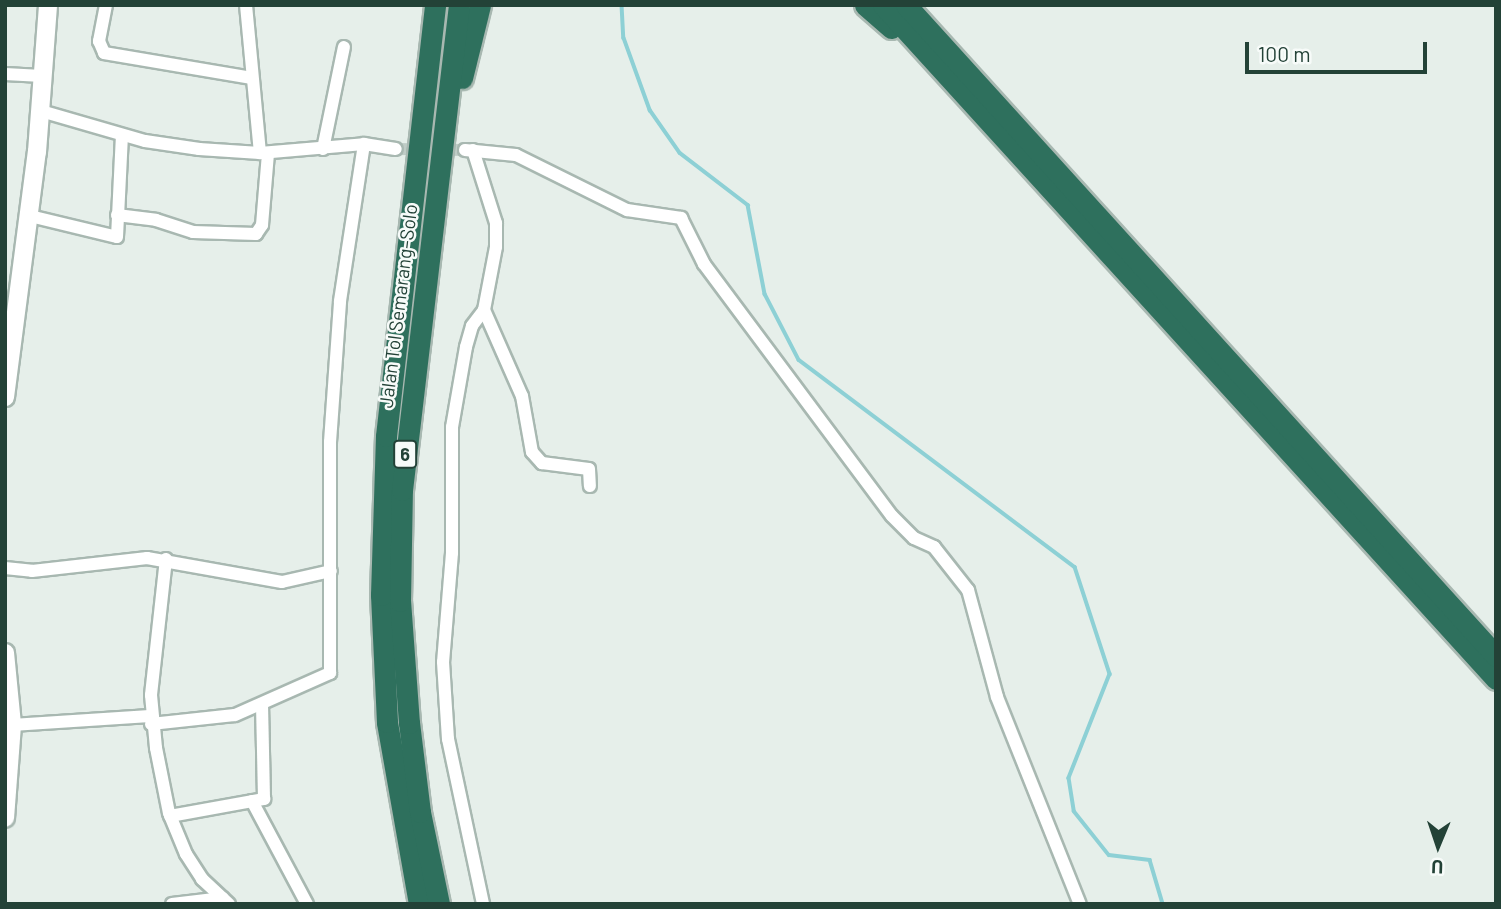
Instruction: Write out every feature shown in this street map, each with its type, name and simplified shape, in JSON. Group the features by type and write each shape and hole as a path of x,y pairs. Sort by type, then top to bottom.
{"highway":[{"name":"Jalan Tol Semarang–Solo","path":"419,904 387,722 380,595 386,436 435,5"},
{"name":"Jalan Tol Semarang–Solo","path":"439,904 420,812 400,601 406,441 459,5"},
{"path":"433,210 480,5"},
{"path":"865,5 947,74"},
{"path":"883,5 1496,678"},
{"path":"906,5 1496,656"}],"street":[{"path":"5,397 14,280 30,216 48,5"},
{"path":"106,5 99,41 104,53 252,78"},
{"path":"117,215 156,220 193,232 256,234 262,225 264,153 252,78 246,5"},
{"path":"323,149 344,47"},
{"path":"5,74 42,76"},
{"path":"41,111 122,135 173,146 264,153 364,144 396,149"},
{"path":"30,216 111,239 119,236 117,215 122,135"},
{"path":"12,725 219,719 261,705 330,673 330,442 340,301 364,144"},
{"path":"483,904 448,739 443,662 452,553 452,427 472,326 484,310 496,223 469,150 516,155 639,214 681,218 704,264 892,516 914,538 934,547 968,590 997,697 1080,904"},
{"path":"484,310 523,396 532,452 551,466 589,469 590,486"},
{"path":"5,568 32,571 122,558 166,559 267,581 331,571"},
{"path":"166,559 151,720 170,816 194,867 226,901"},
{"path":"5,653 12,725 5,818"},
{"path":"170,816 264,799 261,705"},
{"path":"252,801 307,904"},
{"path":"172,904 226,901"}],"waterway":[{"path":"622,5 624,38 650,110 680,153 748,205 765,294 799,360 1075,567 1110,674 1069,778 1074,811 1109,855 1150,860 1163,904"}],"tunnel":[{"path":"396,149 465,150"}]}
